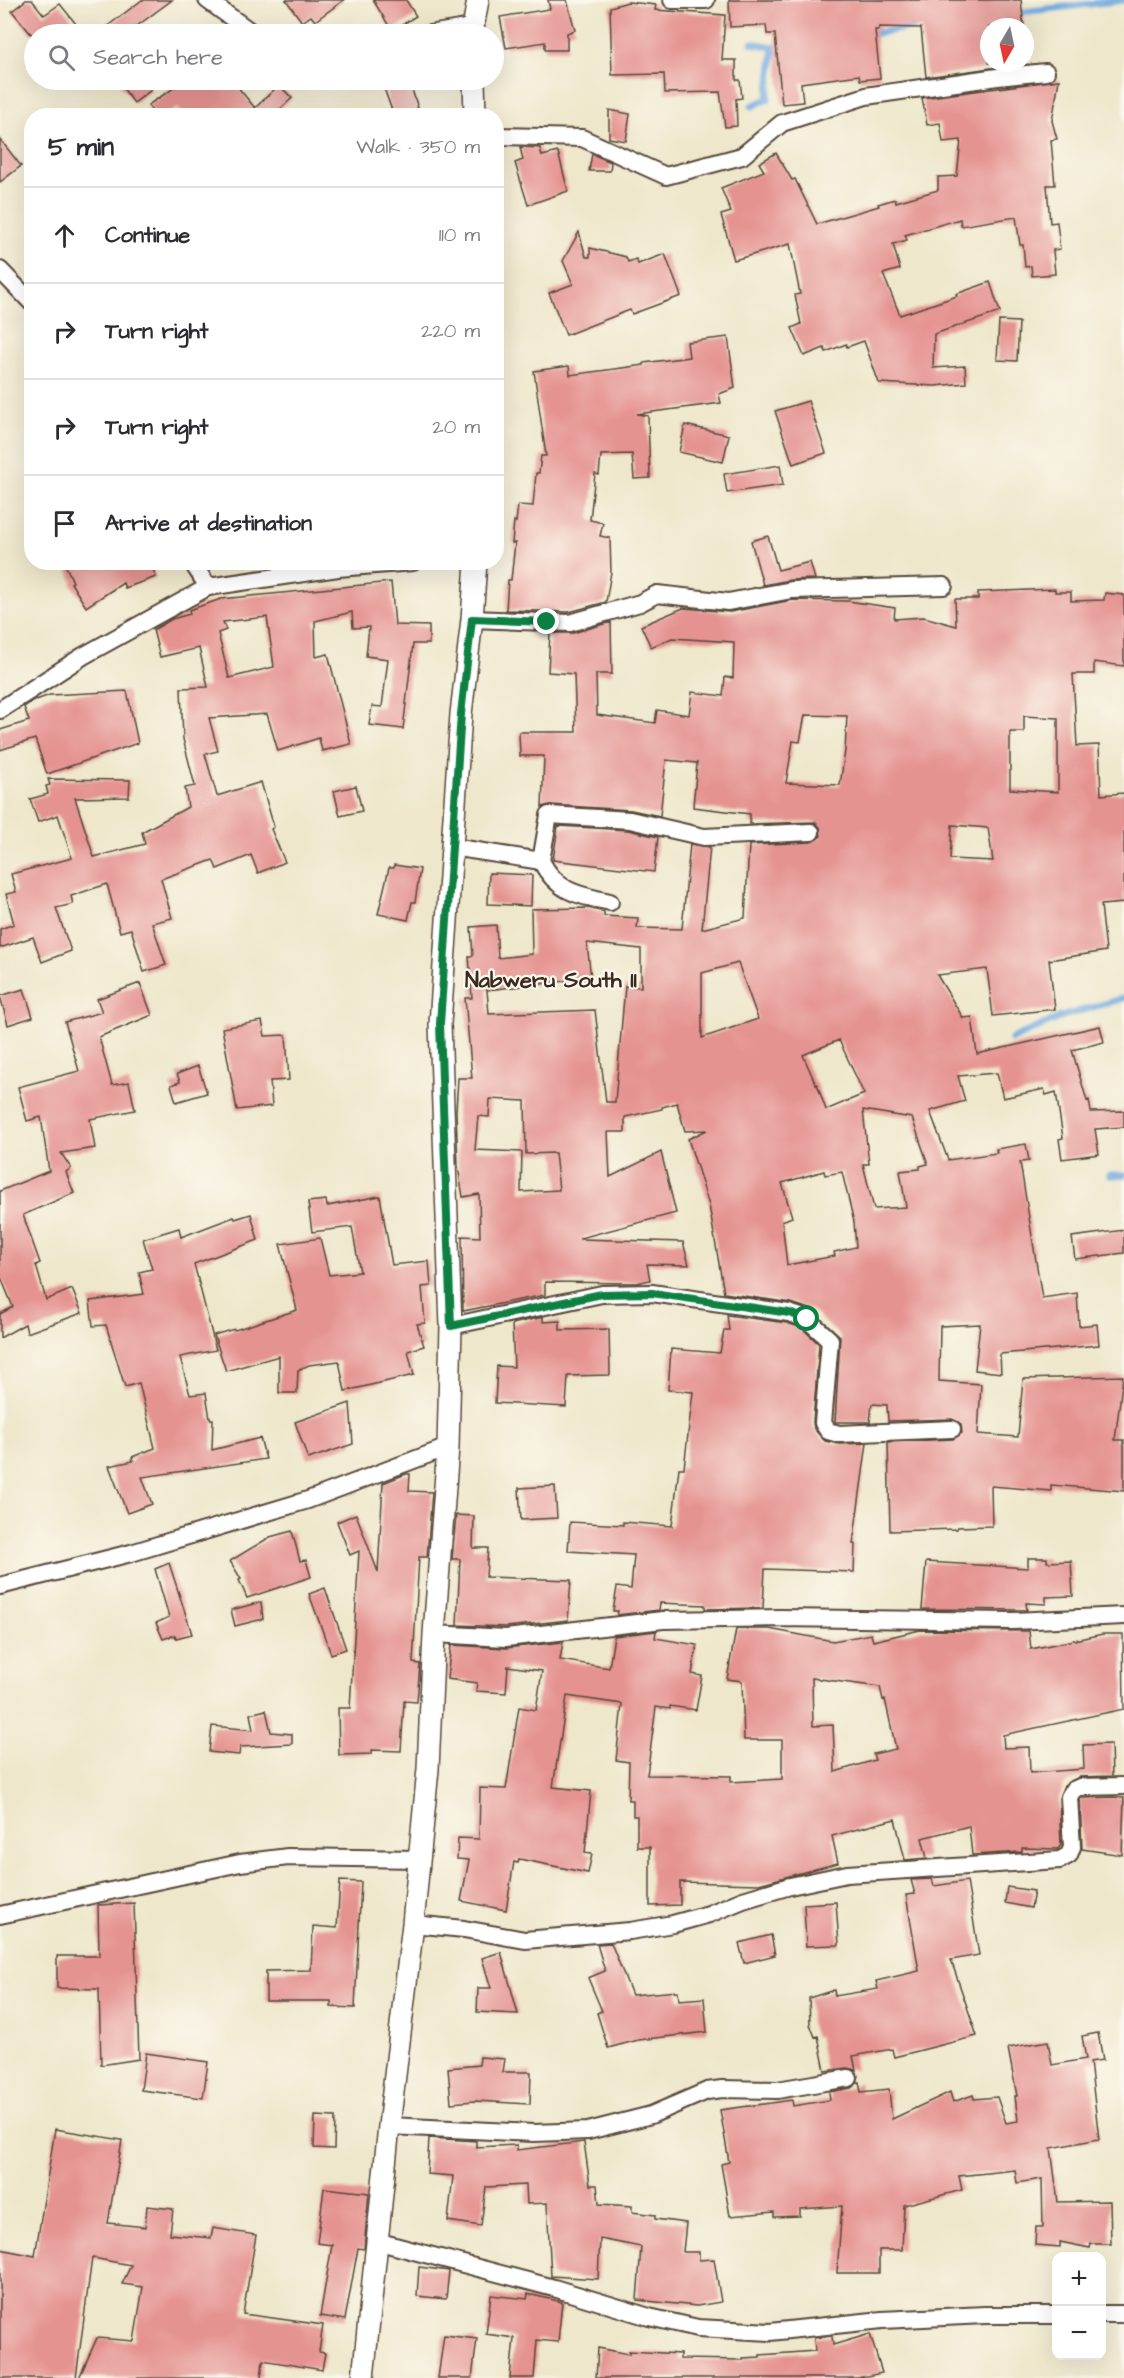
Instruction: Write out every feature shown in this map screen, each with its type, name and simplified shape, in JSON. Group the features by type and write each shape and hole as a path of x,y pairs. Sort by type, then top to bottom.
{"street":[{"path":"207,0 240,24"},
{"path":"473,24 478,0"},
{"path":"672,0 706,0"},
{"path":"504,136 582,138 666,176 742,156 782,123 866,96 1046,72"},
{"path":"474,90 474,108"},
{"path":"0,270 24,295"},
{"path":"197,570 208,587"},
{"path":"0,710 83,656 208,587 324,570"},
{"path":"363,2378 428,1769 434,1634 448,1447 451,1326 440,1024 461,714 475,570"},
{"path":"472,619 570,623 640,603 657,594 728,602 792,590 944,586"},
{"path":"610,902 574,894 550,878 541,861 549,815 630,820 704,837 810,832"},
{"path":"452,847 541,861"},
{"path":"451,1326 602,1294 652,1293 789,1313 807,1319 830,1340 823,1423 828,1431 839,1434 952,1430"},
{"path":"0,1586 131,1553 308,1500 448,1447"},
{"path":"434,1634 506,1638 686,1619 1013,1621 1124,1616"},
{"path":"413,1924 464,1929 525,1940 630,1931 673,1924 789,1886 847,1874 1060,1860 1069,1855 1072,1847 1069,1797 1072,1790 1080,1787 1124,1786"},
{"path":"0,1915 240,1863 288,1857 419,1859"},
{"path":"389,2126 534,2133 588,2131 651,2115 707,2091 777,2090 849,2078"},
{"path":"376,2241 543,2285 649,2317 698,2328 770,2332 882,2320 985,2315 1052,2315"},
{"path":"1106,2314 1124,2314"}],"building":[{"path":"26,0 32,0 44,15 60,4 76,24 24,26 12,11"},
{"path":"142,0 172,0 140,24 110,24"},
{"path":"286,0 344,0 315,21 311,16 302,22"},
{"path":"373,0 406,0 416,16 403,24 388,24"},
{"path":"548,0 567,0 575,30 567,33 567,50 545,50 545,42 506,48 504,24 501,24 500,17 550,9"},
{"path":"729,0 1021,0 1023,18 980,18 980,70 926,77 921,28 879,27 879,30 875,30 880,78 860,80 859,75 801,83 803,102 782,104 775,34 767,34 766,25 730,27"},
{"path":"628,2 656,5 655,10 725,15 722,60 736,60 736,80 740,80 742,98 736,99 737,126 725,127 720,92 665,93 664,74 612,75 610,7"},
{"path":"1059,80 1052,121 1057,139 1051,140 1055,185 1047,185 1050,223 1057,222 1060,249 1053,250 1055,274 1032,276 1031,266 1025,267 1023,245 1020,245 1016,217 961,226 960,219 905,235 907,240 893,244 900,269 883,274 900,315 990,282 1000,312 934,334 933,368 965,366 966,383 935,386 879,383 864,341 847,347 846,344 826,352 824,348 804,356 792,328 801,324 795,295 800,294 790,244 734,260 721,215 731,212 721,188 764,171 759,163 776,153 792,180 795,179 817,224 895,199 896,202 938,190 938,177 957,176 961,140 943,142 940,123 927,125 922,98"},
{"path":"124,90 151,90 134,103"},
{"path":"171,90 240,90 255,108 150,108 148,105"},
{"path":"274,90 284,90 292,98 281,108 255,108"},
{"path":"385,90 412,90 418,108 391,108"},
{"path":"609,110 630,114 626,141 609,138"},
{"path":"0,139 21,166 0,182"},
{"path":"520,147 540,148 542,156 558,152 568,191 528,205 515,163 523,160"},
{"path":"592,154 611,162 610,171 589,171"},
{"path":"579,232 586,257 590,257 590,248 626,257 628,262 636,259 638,264 665,254 681,296 632,314 630,310 566,335 549,293 573,284 563,261"},
{"path":"999,321 1019,322 1017,361 997,360"},
{"path":"728,337 735,388 719,394 721,403 637,414 648,416 650,478 634,479 632,454 601,455 599,475 595,474 590,520 603,523 600,536 610,538 611,572 606,602 569,612 506,610 508,580 511,580 515,543 512,543 514,521 516,522 518,505 533,506 536,473 539,473 541,456 546,456 534,371 569,366 570,375 644,365 644,363 689,357 687,342"},
{"path":"808,401 826,453 793,464 775,411"},
{"path":"685,425 729,435 723,462 679,452"},
{"path":"780,465 783,485 727,493 724,474"},
{"path":"768,536 778,570 810,562 815,579 790,580 763,585 751,541"},
{"path":"68,570 153,570 156,577 125,588 123,583 86,607 71,583 73,582"},
{"path":"391,582 395,625 429,626 429,644 413,644 403,729 369,725 372,706 382,707 388,659 366,656 369,627 353,628 352,612 315,621 316,657 328,654 351,744 322,751 319,738 278,751 267,714 209,718 218,751 205,754 217,796 261,782 274,827 271,829 285,862 258,873 251,855 217,869 213,860 161,879 172,918 152,923 166,965 144,972 131,929 120,932 107,884 71,896 73,904 56,908 71,951 42,962 33,937 0,948 0,929 14,924 6,894 16,892 11,874 72,858 58,815 38,822 30,799 48,794 46,786 50,785 48,779 130,780 129,797 75,798 94,857 145,844 142,832 188,807 185,788 195,786 183,739 181,688 208,687 199,648 160,657 153,630 172,619 190,614 189,610 221,599","holes":["267,617 274,667 229,678 218,633 226,630 223,622"]},
{"path":"1055,589 1055,592 1071,592 1071,601 1104,600 1105,593 1124,595 1124,666 1094,662 1094,674 1073,674 1077,746 1099,745 1101,795 1124,793 1124,903 1101,905 1106,951 1049,960 1055,1009 993,1016 987,969 937,975 963,1018 972,1017 977,1054 1100,1026 1104,1042 1072,1050 1091,1112 1124,1111 1124,1127 1095,1129 1099,1154 1062,1159 1059,1139 1063,1138 1056,1092 1046,1095 1044,1089 1003,1098 997,1073 958,1076 965,1101 930,1111 948,1160 997,1153 996,1149 1026,1144 1029,1161 1020,1162 1042,1298 1077,1293 1079,1326 1097,1324 1099,1345 1000,1354 1001,1373 975,1370 980,1324 940,1326 939,1381 981,1384 978,1434 1018,1437 1023,1379 1123,1376 1115,1440 1124,1440 1124,1491 1051,1485 1051,1491 991,1486 992,1526 890,1531 888,1442 953,1439 962,1433 961,1424 952,1419 888,1421 887,1405 872,1404 870,1422 835,1422 840,1336 810,1309 791,1303 724,1293 709,1205 688,1139 707,1130 685,1131 677,1103 662,1107 662,1109 625,1117 625,1132 608,1132 610,1177 661,1152 676,1213 580,1239 683,1242 689,1265 647,1264 650,1280 637,1283 545,1282 545,1295 463,1311 462,1236 480,1237 479,1194 463,1197 458,1166 456,1111 458,1078 472,1078 465,998 472,998 469,956 473,956 471,927 496,925 498,958 532,954 531,909 588,908 604,912 604,916 638,918 637,928 682,929 690,844 710,847 702,929 745,918 749,845 811,842 821,836 820,827 815,822 750,824 750,814 693,807 697,763 666,760 660,816 631,810 550,805 542,807 544,756 520,756 519,732 576,732 574,674 548,672 550,633 573,633 611,622 612,674 596,674 597,715 655,723 657,710 689,715 692,692 723,696 725,677 733,678 734,642 672,638 651,647 641,626 683,608 730,612 793,600 848,601 895,608 894,619 924,617 956,626 955,599 978,599 978,592","holes":["805,715 847,716 840,785 786,783 793,741 800,742","1024,716 1058,718 1058,792 1010,789 1010,732 1024,732","952,825 988,828 993,861 950,859","587,943 641,949 641,987 625,986 615,1102 606,1102 595,1010 489,1014 487,990 591,978","738,963 758,1019 702,1038 702,973","839,1040 864,1094 826,1110 803,1055","490,1099 525,1101 526,1154 555,1153 559,1190 521,1192 522,1152 475,1150 478,1116 489,1117","863,1110 912,1118 928,1164 920,1166 920,1169 900,1171 906,1207 874,1209 863,1164 869,1164","824,1171 825,1175 842,1172 854,1222 856,1247 834,1252 835,1256 787,1265 782,1221 792,1217 782,1183"]},
{"path":"127,691 138,743 47,774 35,739 0,750 0,730 29,721 24,707 33,701 50,695"},
{"path":"356,786 362,811 340,816 334,791"},
{"path":"558,826 628,830 658,837 654,872 553,860"},
{"path":"394,865 420,869 415,902 412,902 408,920 378,914 389,868 394,868"},
{"path":"489,873 532,875 531,906 488,904"},
{"path":"140,983 152,1015 99,1037 112,1085 129,1082 135,1110 90,1119 95,1148 61,1153 71,1168 66,1172 74,1193 23,1215 40,1263 36,1265 46,1300 72,1289 82,1313 27,1333 25,1324 0,1338 0,1314 13,1307 0,1275 0,1191 49,1171 41,1117 27,1121 18,1087 79,1071 65,1022 102,1012 97,999"},
{"path":"24,989 33,1017 8,1025 0,996"},
{"path":"262,1021 265,1036 286,1035 289,1080 270,1081 272,1106 237,1110 222,1028"},
{"path":"198,1066 207,1093 176,1102 171,1085 180,1082 177,1074"},
{"path":"380,1196 392,1265 429,1261 431,1286 422,1287 425,1323 417,1324 424,1346 408,1351 414,1375 345,1391 339,1361 309,1365 298,1370 297,1393 279,1393 279,1356 226,1371 214,1335 297,1310 280,1244 320,1238 329,1275 360,1272 352,1227 312,1232 308,1202 326,1200 327,1206"},
{"path":"251,1214 258,1240 194,1264 216,1350 180,1357 190,1395 206,1393 210,1419 213,1419 212,1450 260,1438 266,1459 142,1477 152,1504 127,1513 109,1466 133,1461 132,1457 155,1448 139,1383 125,1387 106,1325 93,1326 90,1301 144,1294 139,1272 152,1269 143,1239 179,1228 181,1237 234,1217 235,1219"},
{"path":"1124,1230 1124,1253 1075,1259 1072,1237"},
{"path":"727,1315 787,1323 802,1328 819,1344 814,1429 825,1441 839,1444 867,1443 853,1544 855,1544 854,1572 765,1569 763,1608 705,1609 705,1605 660,1603 659,1610 617,1615 618,1611 613,1611 617,1587 631,1589 634,1555 568,1551 570,1522 623,1525 623,1522 672,1526 679,1468 684,1468 693,1392 668,1390 671,1349 720,1353 724,1330 729,1330"},
{"path":"543,1317 543,1322 560,1321 560,1330 609,1329 610,1375 568,1376 566,1407 495,1403 497,1366 514,1367 512,1324"},
{"path":"350,1403 353,1444 308,1459 295,1422"},
{"path":"410,1474 409,1491 432,1492 427,1557 419,1557 413,1663 420,1664 417,1702 404,1701 401,1751 372,1750 372,1754 339,1755 338,1708 350,1708 359,1551 350,1555 337,1522 356,1514 378,1572 383,1483"},
{"path":"555,1486 557,1518 521,1520 519,1488"},
{"path":"456,1515 474,1516 473,1548 488,1548 486,1577 571,1580 568,1620 506,1627 457,1625 460,1559 452,1559"},
{"path":"292,1531 300,1561 306,1560 311,1577 247,1598 239,1580 241,1579 230,1561 270,1537"},
{"path":"1028,1558 1047,1558 1047,1562 1071,1561 1073,1596 1046,1597 1046,1604 1026,1603 1027,1610 922,1609 926,1562 1028,1568"},
{"path":"169,1563 192,1634 176,1638 175,1635 163,1639 156,1623 169,1617 155,1569"},
{"path":"325,1588 346,1649 331,1654 309,1594"},
{"path":"261,1602 263,1619 235,1626 231,1610"},
{"path":"736,1629 769,1629 833,1641 871,1634 873,1641 920,1630 1029,1631 1031,1649 1103,1634 1123,1634 1124,1709 1003,1735 1004,1748 1029,1747 1030,1773 1084,1769 1083,1745 1111,1744 1112,1776 1079,1777 1064,1785 1059,1798 1061,1845 1058,1849 1022,1848 1022,1852 972,1855 969,1826 922,1838 927,1858 905,1860 895,1819 832,1836 838,1863 759,1884 680,1882 680,1905 650,1906 650,1847 637,1847 637,1816 633,1816 633,1800 628,1800 629,1762 616,1760 622,1704 567,1696 553,1787 591,1791 585,1853 592,1854 588,1873 519,1859 518,1863 514,1862 506,1910 461,1901 469,1860 457,1859 458,1838 479,1839 480,1788 506,1789 519,1707 536,1710 542,1671 508,1666 506,1693 476,1691 477,1683 447,1679 451,1645 506,1648 563,1642 560,1660 609,1668 614,1636 656,1631 655,1638 697,1645 692,1674 702,1676 696,1710 670,1706 670,1709 656,1707 647,1775 731,1776 731,1782 782,1779 782,1740 744,1740 742,1681 727,1679","holes":["812,1678 880,1687 883,1700 885,1699 896,1749 873,1754 875,1760 835,1772 833,1725 813,1726"]},
{"path":"266,1710 271,1732 292,1734 292,1744 240,1747 239,1755 209,1752 212,1726 253,1730 250,1714"},
{"path":"1080,1798 1124,1798 1122,1855 1082,1849"},
{"path":"932,1879 934,1886 967,1881 979,1955 951,1960 977,2036 894,2057 892,2049 853,2056 856,2070 847,2068 825,2071 818,2036 815,2037 810,2024 809,1998 834,1990 835,1996 878,1989 876,1981 919,1971 906,1895 915,1894 911,1880"},
{"path":"340,1881 361,1882 355,2008 331,2007 331,2001 266,2001 266,1971 311,1970 313,1926 337,1928"},
{"path":"1007,1887 1034,1891 1031,1908 1005,1903"},
{"path":"836,1902 839,1945 806,1946 804,1904"},
{"path":"134,1903 139,2059 101,2065 99,1989 57,1988 57,1956 99,1956 98,1905"},
{"path":"771,1935 775,1955 744,1963 739,1943"},
{"path":"611,1943 632,1995 678,1991 679,2000 704,1998 707,2032 638,2040 608,2048 597,2013 602,2011 588,1978 605,1971 597,1944"},
{"path":"501,1952 518,2014 477,2012 478,1988 491,1988 482,1958"},
{"path":"1098,2033 1103,2060 1090,2062 1099,2139 1051,2148 1058,2202 1110,2201 1111,2244 1091,2244 1090,2248 1060,2242 1060,2247 1035,2245 1036,2227 1043,2227 1042,2179 1017,2183 1015,2170 959,2176 962,2190 904,2205 902,2250 879,2250 879,2273 837,2273 842,2206 800,2209 800,2216 774,2217 774,2212 730,2216 721,2164 729,2162 720,2110 792,2100 793,2106 830,2100 829,2092 851,2088 859,2082 861,2092 889,2089 892,2119 950,2092 953,2102 973,2095 974,2099 997,2097 1006,2123 1018,2121 1015,2096 1017,2096 1008,2048 1048,2041 1052,2065 1086,2059 1082,2036"},
{"path":"146,2053 208,2062 203,2098 141,2090"},
{"path":"480,2057 505,2059 503,2072 531,2072 530,2104 475,2101 451,2103 448,2068 479,2065"},
{"path":"315,2116 335,2117 334,2149 314,2148"},
{"path":"55,2129 122,2140 108,2223 145,2227 147,2206 173,2209 170,2234 211,2238 213,2228 256,2235 243,2314 323,2325 319,2352 325,2353 322,2370 263,2360 261,2378 79,2378 97,2338 134,2341 143,2287 122,2284 131,2265 92,2258 76,2378 0,2378 0,2249 35,2256"},
{"path":"429,2138 476,2141 476,2147 517,2145 517,2150 584,2142 590,2185 597,2185 599,2204 632,2206 632,2212 655,2215 655,2219 686,2223 683,2252 699,2252 699,2260 714,2259 721,2302 697,2306 637,2300 641,2247 600,2239 598,2279 551,2276 547,2203 527,2204 526,2185 486,2187 481,2226 448,2221 453,2176 427,2174"},
{"path":"324,2188 369,2193 364,2249 358,2248 345,2320 320,2316 332,2245 317,2243"},
{"path":"419,2267 449,2271 446,2299 417,2296"},
{"path":"528,2294 562,2302 558,2342 537,2340 534,2378 510,2378 514,2338 486,2334 491,2295 527,2299"},
{"path":"870,2334 882,2373 857,2378 596,2378 598,2348 629,2354 629,2351 680,2354 680,2359 743,2360 743,2358 760,2357 760,2355 815,2351 814,2338 832,2336 833,2345"},
{"path":"444,2335 477,2339 472,2378 438,2378"}],"waterway":[{"path":"1013,13 1124,0"},
{"path":"868,35 916,26"},
{"path":"752,43 774,47 783,45"},
{"path":"752,106 768,99 774,47"},
{"path":"1012,1039 1063,1016 1124,998"},
{"path":"1110,1175 1124,1175"}],"district":[{"name":"Nabweru South II","path":"551,980"}],"route":[{"path":"547,622 472,619 461,714 440,1024 451,1326 602,1294 652,1293 789,1313 807,1319"}]}
